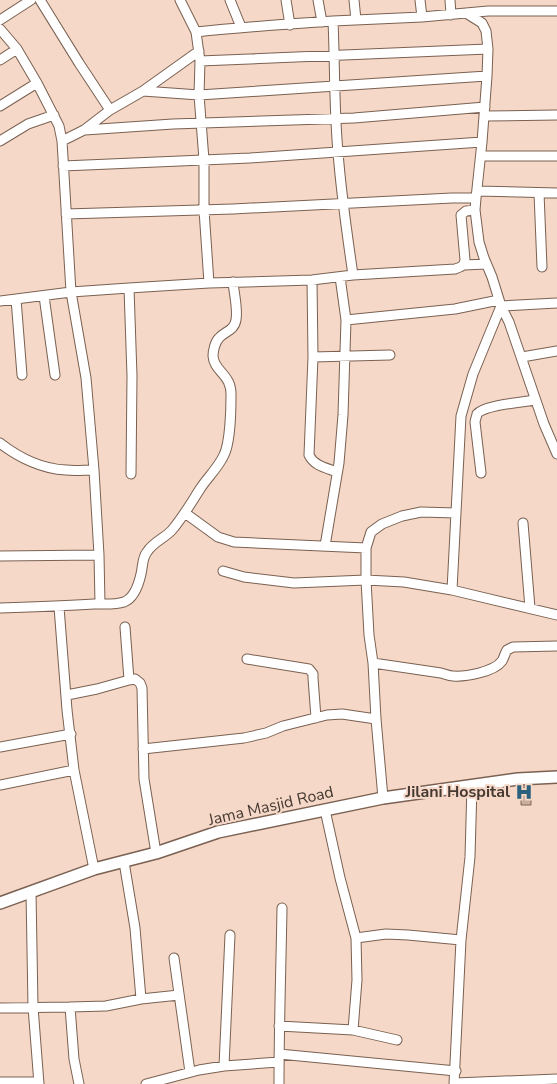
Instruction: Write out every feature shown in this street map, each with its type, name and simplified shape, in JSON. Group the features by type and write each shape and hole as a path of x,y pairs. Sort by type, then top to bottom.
{"street":[{"path":"0,20 31,0"},
{"path":"40,0 110,110"},
{"path":"180,0 196,32 199,51 204,160 204,210 209,283"},
{"path":"230,0 241,27"},
{"path":"286,0 290,25"},
{"path":"318,0 322,22"},
{"path":"354,0 356,20"},
{"path":"420,0 422,17"},
{"path":"450,0 451,15"},
{"path":"487,0 486,31 488,49 485,112 475,210 486,264 500,303 510,322 535,400 557,454"},
{"path":"196,32 241,27 422,17 488,11 557,11"},
{"path":"466,13 482,23 486,31"},
{"path":"333,21 334,87 338,152 353,274"},
{"path":"0,29 17,50 37,83 59,126 62,141 71,292 86,378 94,470 100,604"},
{"path":"200,61 488,49"},
{"path":"0,60 17,50"},
{"path":"62,141 84,130 110,110 142,91 199,51"},
{"path":"142,91 200,95 487,76"},
{"path":"0,106 37,83"},
{"path":"84,130 173,124 485,112 557,115"},
{"path":"0,141 28,124 54,115"},
{"path":"63,166 204,160 482,142"},
{"path":"481,156 557,156"},
{"path":"539,193 542,267"},
{"path":"66,214 344,204 452,198 476,194 557,193"},
{"path":"464,265 466,260 461,215 466,211 475,210"},
{"path":"0,301 71,292 209,283 312,280 353,274 456,269 464,265 486,264"},
{"path":"325,546 337,472 343,416 346,320 340,276"},
{"path":"312,280 313,357 309,455 316,464 337,472"},
{"path":"0,608 114,604 126,602 133,594 141,574 146,552 171,531 224,455 227,445 232,394 228,380 216,366 213,357 218,338 229,332 236,320 233,282"},
{"path":"129,288 132,376 131,474"},
{"path":"44,296 55,375"},
{"path":"16,299 22,375"},
{"path":"452,590 461,416 473,374 500,303"},
{"path":"346,320 500,303 557,303"},
{"path":"522,358 557,351"},
{"path":"313,357 390,355"},
{"path":"481,473 475,422 477,414 494,407 535,400"},
{"path":"0,443 30,461 54,469 94,470"},
{"path":"383,798 366,580 366,548 371,532 382,524 402,516 421,512 456,513"},
{"path":"185,513 218,537 234,542 366,548"},
{"path":"523,523 530,608"},
{"path":"0,556 99,555"},
{"path":"223,571 244,577 294,583 366,580 404,582 452,590 557,615"},
{"path":"59,607 74,770 94,869"},
{"path":"125,627 129,680"},
{"path":"373,663 451,676 464,676 496,667 503,660 507,650 513,647 557,646"},
{"path":"247,659 309,669 313,674 316,718"},
{"path":"67,695 129,680 135,679 140,682 142,688 144,780 156,853"},
{"path":"143,749 244,738 327,715 342,714 376,719"},
{"path":"0,747 71,734"},
{"path":"0,785 74,770"},
{"name":"Jama Masjid Road","path":"0,903 94,869 156,853 218,832 383,798 518,778 557,777"},
{"path":"472,785 470,857 461,940 455,1084 557,1079"},
{"path":"325,810 356,938 357,980 353,1030"},
{"path":"124,862 135,928 141,999"},
{"path":"0,1082 39,1083 33,1007 30,892"},
{"path":"279,1084 282,908"},
{"path":"356,938 386,934 408,934 461,940"},
{"path":"224,1066 230,935"},
{"path":"174,958 190,1072"},
{"path":"0,1008 106,1006 141,999 179,995"},
{"path":"70,1008 74,1059 79,1084"},
{"path":"279,1026 353,1030 397,1040"},
{"path":"146,1084 190,1072 279,1058 456,1071"}],"building":[{"path":"521,787 531,787 531,805 521,805"}],"place":[{"name":"Jilani Hospital","path":"524,792"}]}
